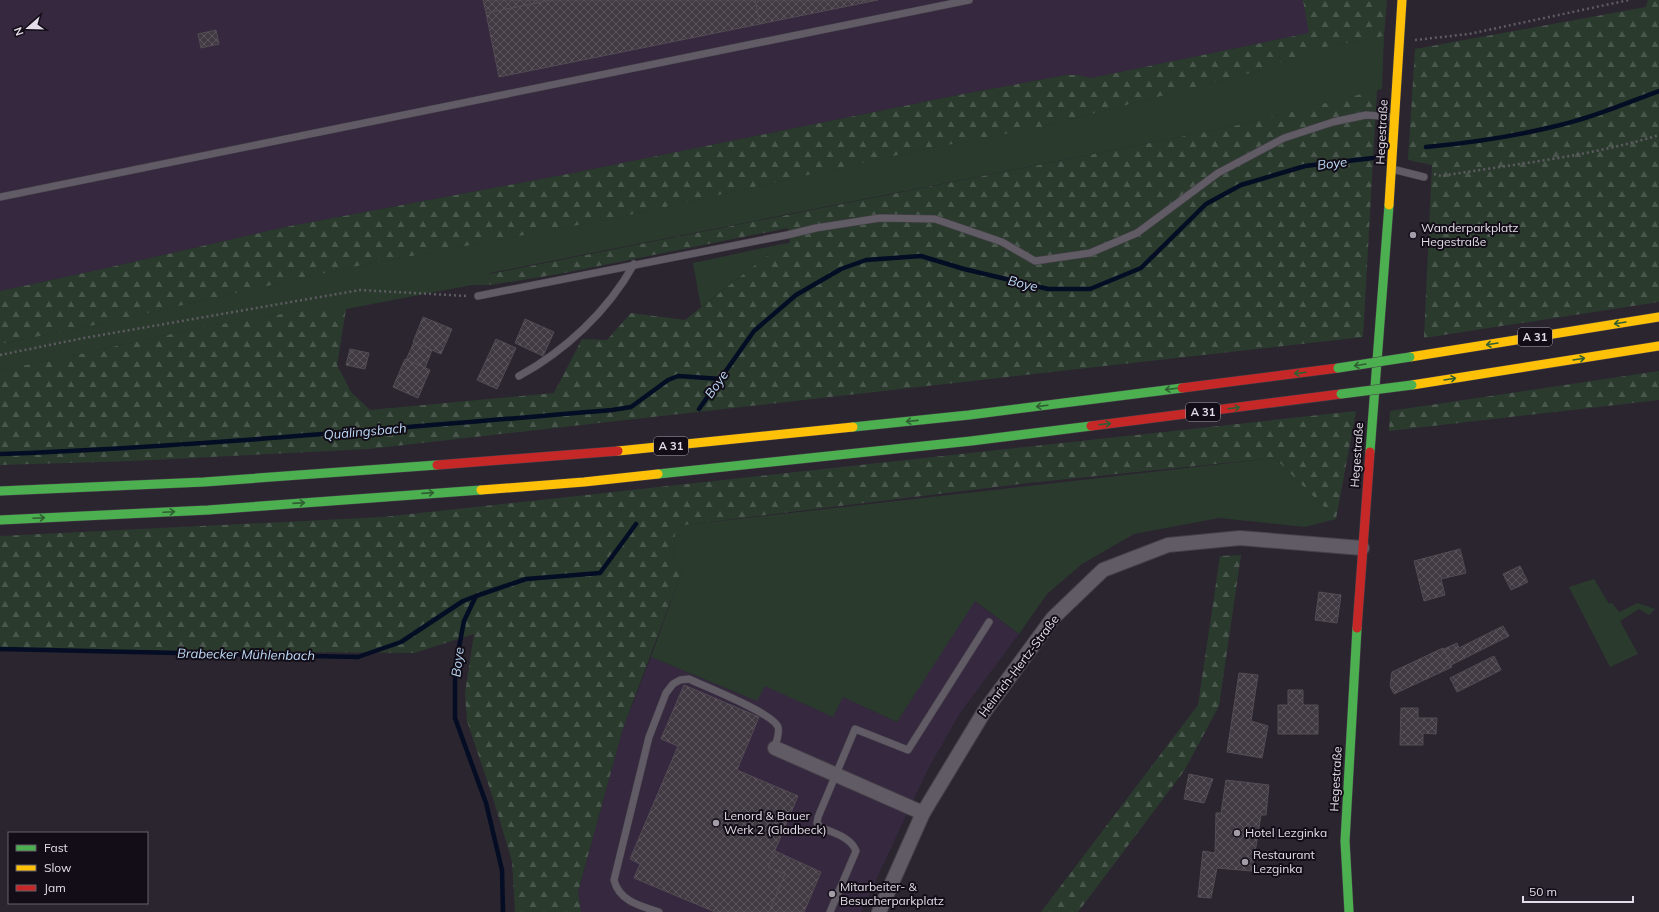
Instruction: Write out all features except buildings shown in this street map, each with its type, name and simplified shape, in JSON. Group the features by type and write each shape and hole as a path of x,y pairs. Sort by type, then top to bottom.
{"main road":[{"name":"Hegestraße","path":"1349,912 1345,841 1362,548 1392,169 1402,0"},
{"name":"A 31","path":"0,491 204,482 584,454 969,415 1338,368 1659,317"},
{"name":"A 31","path":"0,520 208,510 584,482 971,441 1412,385 1659,346"}],"street":[{"name":"Heinrich-Hertz-Straße","path":"879,912 923,813 984,712 1053,618 1103,570 1168,545 1240,538 1362,548"},
{"path":"775,748 923,813"}],"lane":[{"path":"0,197 969,0"},
{"path":"478,296 816,228 880,218 936,219 1002,242 1034,261 1090,253 1137,233 1218,173 1284,138 1333,122 1366,115 1394,117"},
{"path":"1392,169 1426,175"},
{"path":"519,376 546,361 598,315 606,306 634,264"},
{"path":"830,912 856,851 854,845 849,840 820,827 818,818 855,729 908,750 989,622"},
{"path":"659,912 636,905 626,899 616,888 614,880 649,737 666,693 673,684 680,680 689,679 764,714 776,722 779,729 775,748"}],"path":[{"path":"1400,42 1469,34 1628,0"},
{"path":"1426,175 1441,176 1537,162 1586,153 1659,135"},
{"path":"0,355 84,338 360,290 478,296"}],"shaded area":[{"path":"0,0 1303,0 1310,33 1091,78 1077,75 1066,75 958,95 573,173 285,227 0,291"},
{"path":"973,600 1019,634 960,713 929,767 861,912 581,912 578,893 623,728 651,657 756,701 764,685 833,717 843,697 897,722"}],"green space":[{"path":"1303,0 1387,0 1384,36 1325,47 1262,70 1041,127 911,152 611,219 347,268 90,326 0,344 0,291 285,227 573,173 958,95 1066,75 1077,75 1091,78 1309,33"},
{"path":"1648,0 1659,0 1659,302 1424,338 1432,165 1408,160 1415,49 1646,7"},
{"path":"1384,36 1382,89 1230,127 490,273 490,285 472,285 346,309 311,309 203,327 0,370 0,344 90,326 347,268 611,219 911,152 1041,127 1262,70 1325,47"},
{"path":"1377,90 1363,337 369,449 131,461 0,465 0,370 203,327 311,309 346,309 337,365 351,392 370,410 554,393 582,339 607,340 631,313 685,320 782,244 790,243 788,228 559,274 490,285 490,274 1230,127"},
{"path":"782,244 701,307 693,263"},
{"path":"1659,371 1659,400 1389,431 1390,411"},
{"path":"1356,411 1336,519 1275,458 1028,483 676,526 672,564 682,571 623,728 578,892 581,912 515,912 512,861 467,721 465,693 474,634 414,653 0,649 0,536 383,517"},
{"path":"1275,458 1336,519 1305,527 1219,518 1134,534 1082,564 1047,594 1019,634 975,601 897,722 843,697 833,717 765,686 757,701 651,657 682,571 672,565 676,526"},
{"path":"1241,555 1219,706 1184,771 1078,912 1041,912 1198,705 1220,556"},
{"path":"1594,579 1609,604 1612,603 1619,612 1638,603 1655,609 1649,615 1639,609 1620,621 1638,654 1610,667 1569,587"}],"waterway":[{"name":"Boye","path":"1426,147 1505,137 1566,124 1659,91"},
{"name":"Boye","path":"699,409 754,331 796,295 841,269 866,260 921,256 964,269 1048,289 1090,289 1141,268 1206,204 1241,185 1305,166 1373,158"},
{"name":"Quälingsbach","path":"0,454 76,451 230,441 612,410 631,407 668,380 678,376 721,379"},
{"name":"Boye","path":"503,912 502,870 486,803 455,718 455,668 464,621 476,596 526,579 600,573 636,524"},
{"name":"Brabecker Mühlenbach","path":"0,649 358,657 401,642 463,601 476,596"}],"traffic: fast":[{"path":"1370,452 1389,205"},
{"path":"1338,368 1410,357"},
{"path":"1341,394 1412,385"},
{"path":"853,427 969,415 1182,388"},
{"path":"658,474 971,441 1091,426"},
{"path":"0,491 204,482 437,465"},
{"path":"0,520 208,510 481,490"},
{"path":"1349,912 1345,841 1357,628"}],"traffic: slow":[{"path":"1389,205 1402,0"},
{"path":"1410,357 1659,317"},
{"path":"1412,385 1659,346"},
{"path":"618,451 853,427"},
{"path":"481,490 584,482 658,474"}],"traffic: jam":[{"path":"1182,388 1338,368"},
{"path":"1091,426 1341,394"},
{"path":"437,465 618,451"},
{"path":"1357,628 1370,452"}],"place":[{"name":"Wanderparkplatz Hegestraße","path":"1413,235"},
{"name":"Lenord & Bauer Werk 2 (Gladbeck)","path":"716,823"},
{"name":"Hotel Lezginka","path":"1237,833"},
{"name":"Restaurant Lezginka","path":"1245,862"},
{"name":"Mitarbeiter- & Besucherparkplatz","path":"832,894"}]}
